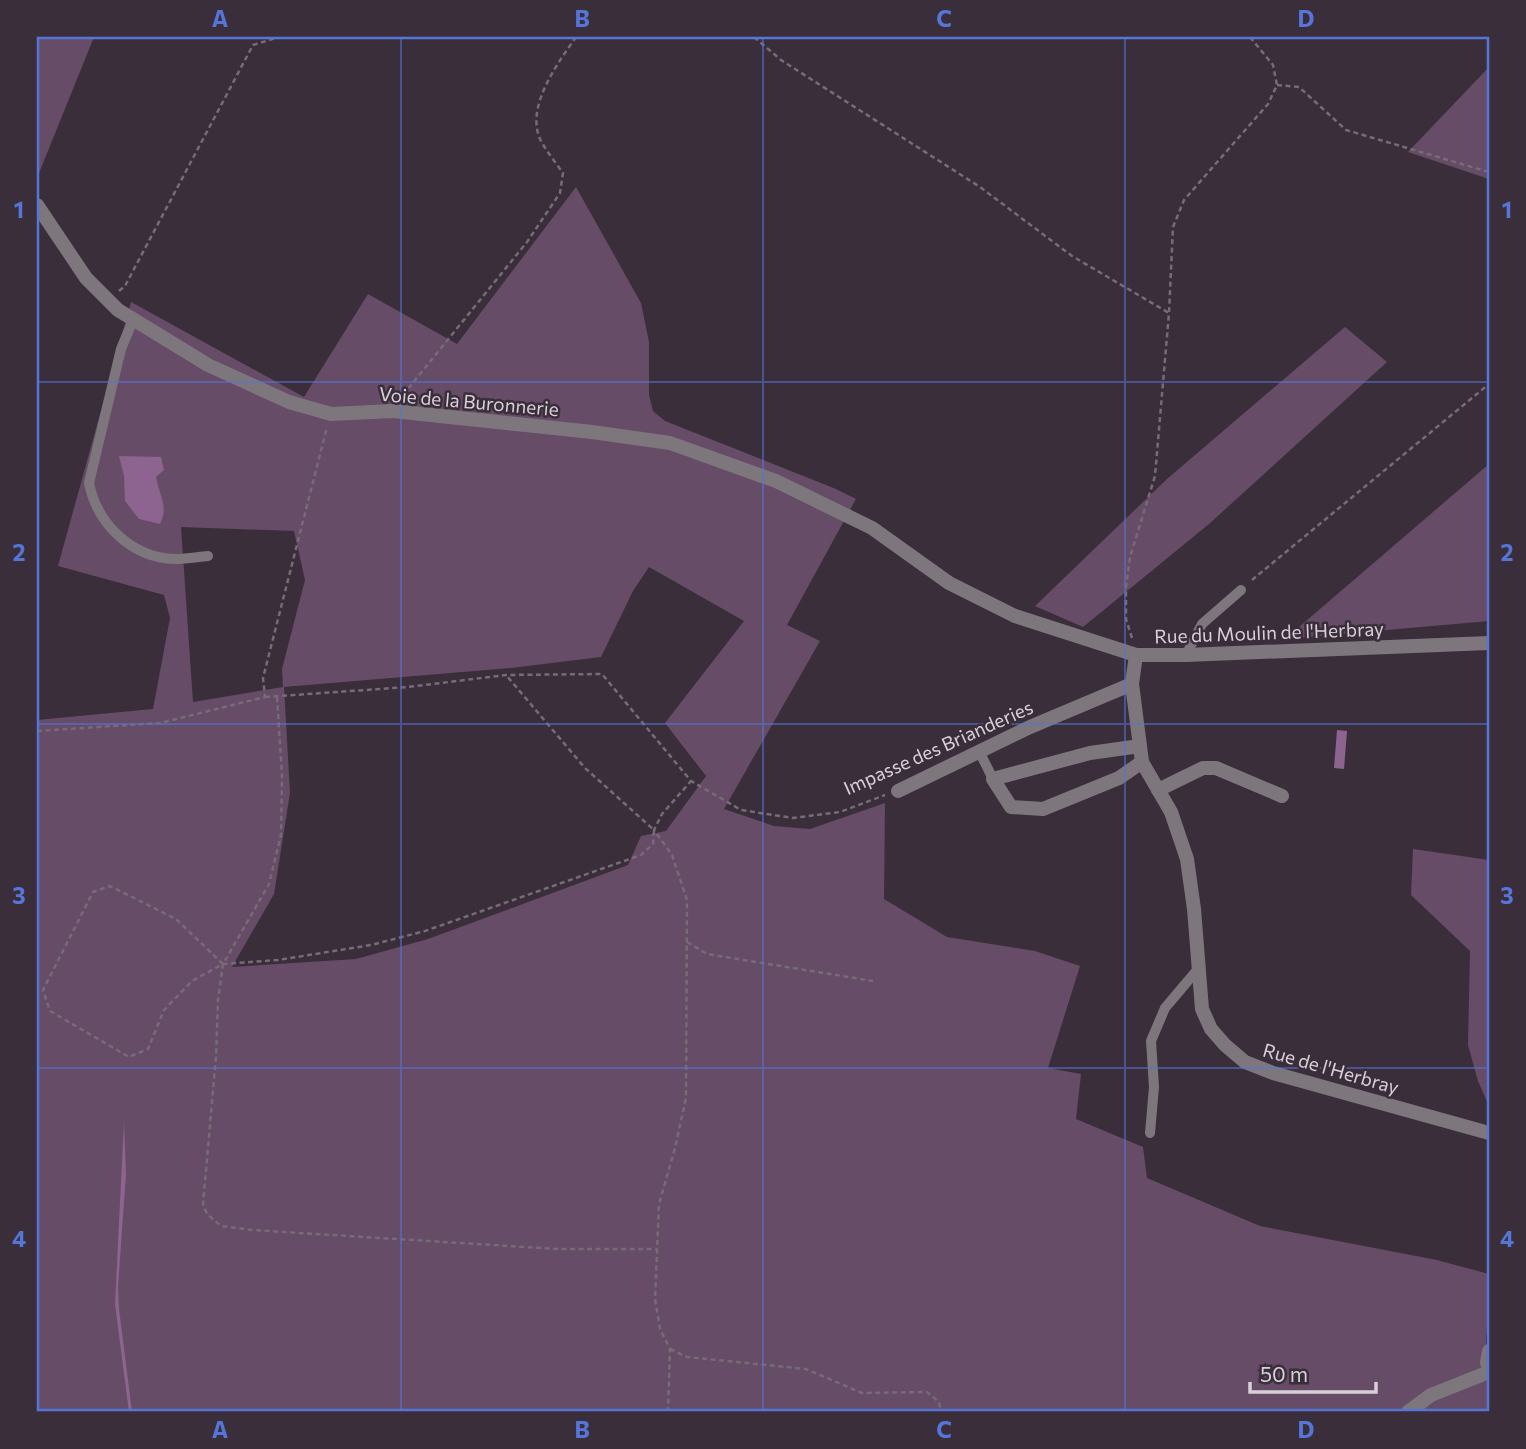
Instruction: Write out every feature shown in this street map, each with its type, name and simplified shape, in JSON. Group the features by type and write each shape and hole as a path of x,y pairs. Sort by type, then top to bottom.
{"street":[{"name":"Voie de la Buronnerie","path":"37,205 86,278 108,301 133,320 208,365 289,402 331,414 393,411 670,443 776,481 872,528"},
{"name":"Rue du Moulin de l'Herbray","path":"872,528 949,583 984,602 1015,616 1136,655 1489,643"},
{"name":"Rue de l'Herbray","path":"1136,655 1132,684 1142,762 1171,812 1187,859 1202,1009 1211,1029 1245,1062 1273,1073 1489,1133"},
{"name":"Impasse des Brianderies","path":"898,791 979,751 1132,684"},
{"path":"1140,746 1090,753 993,779 1011,807 1043,809 1119,778 1142,762"},
{"path":"1158,790 1203,768 1216,768 1282,796"},
{"path":"1408,1412 1431,1395 1489,1371 1489,1351"}],"lane":[{"path":"133,320 121,349 89,483 93,502 107,525 122,540 142,551 174,559 208,556"},
{"path":"1186,655 1202,624 1241,590"},
{"path":"979,751 993,779"},
{"path":"1150,1133 1154,1087 1151,1041 1165,1008 1198,969"}],"path":[{"path":"108,301 125,286 253,46 279,37"},
{"path":"393,411 406,389 527,242 560,194 563,173 540,139 537,111 551,73 576,37"},
{"path":"754,37 781,60 980,187 1072,256 1169,313"},
{"path":"1136,655 1126,619 1126,587 1130,557 1155,476 1169,313 1173,227 1184,200 1268,104 1277,85 1273,65 1250,37"},
{"path":"1277,85 1299,87 1346,130 1489,172"},
{"path":"1241,590 1489,384"},
{"path":"265,697 263,678 331,414"},
{"name":"Impasse des Brianderies","path":"506,675 602,674 691,781 741,810 793,818 839,812 898,791"},
{"path":"37,731 160,723 265,697 408,687 506,675 585,768 653,830 672,855 687,900 686,1098 659,1204 655,1299 660,1329 670,1349 668,1412"},
{"path":"277,696 282,776 281,835 269,884 223,964 203,1204 207,1214 221,1226 252,1230 557,1249 657,1249"},
{"path":"223,964 176,919 110,886 93,892 43,990 50,1011 129,1057 148,1049 164,1010 192,981 223,964 292,958 371,945 425,931 641,855 653,844 653,830 662,814 691,781"},
{"path":"687,942 707,954 873,981"},
{"path":"670,1349 687,1357 806,1369 862,1393 927,1392 939,1402 941,1412"}],"shaded area":[{"path":"37,37 94,37 37,178"},
{"path":"1489,67 1489,179 1408,152"},
{"path":"576,187 641,303 649,342 649,395 653,411 665,421 856,499 787,625 820,641 724,809 774,826 810,829 885,803 884,899 947,937 1035,951 1080,966 1048,1068 1081,1074 1076,1119 1143,1147 1147,1178 1260,1226 1437,1260 1489,1274 1489,1322 1486,1337 1489,1412 37,1412 37,720 153,709 170,618 164,595 58,566 131,302 304,397 368,294 457,344","holes":["181,527 294,531 305,580 282,669 283,687 193,702","649,567 744,621 665,723 706,776 666,831 641,836 628,865 428,939 356,959 232,967 274,894 290,793 284,687 511,668 601,657 633,591"]},
{"path":"1345,327 1387,362 1209,524 1083,627 1035,606 1167,479"},
{"path":"119,456 161,457 164,470 156,477 164,512 160,524 139,519 125,501 124,476"},
{"path":"1489,464 1489,621 1285,639"},
{"path":"1337,730 1347,731 1344,769 1334,768"},
{"path":"1413,849 1489,860 1489,1106 1478,1081 1468,1045 1470,951 1411,895"},
{"path":"124,1121 126,1174 118,1287 132,1412 129,1412 115,1304"}]}
